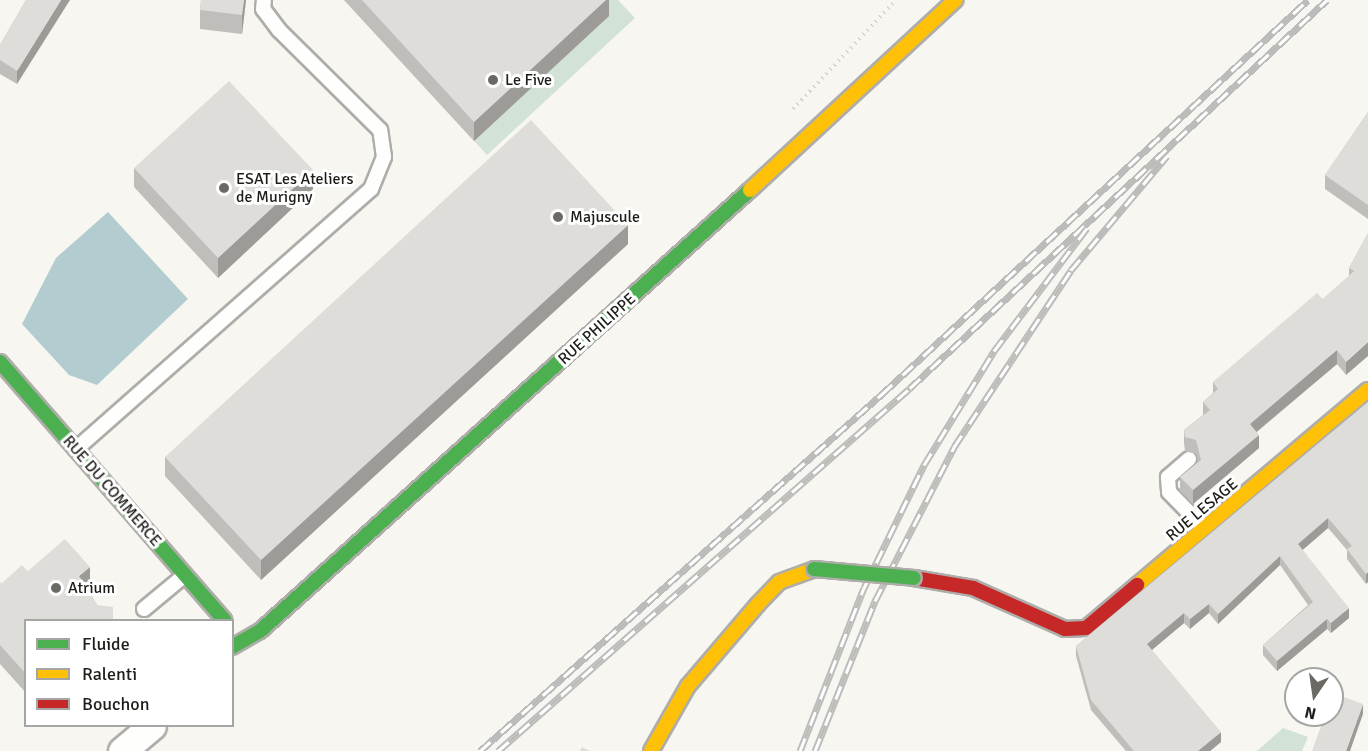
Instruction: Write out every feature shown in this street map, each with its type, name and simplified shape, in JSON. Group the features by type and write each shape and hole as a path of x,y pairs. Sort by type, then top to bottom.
{"street":[{"name":"RUE PHILIPPE","path":"234,634 286,607 955,0"},
{"name":"RUE DU COMMERCE","path":"0,362 185,575 218,619"},
{"name":"RUE LESAGE","path":"651,751 687,686 778,582 814,569 914,578 992,595 1047,622 1086,628 1205,530 1368,390"},
{"path":"122,751 151,727"}],"lane":[{"path":"76,449 371,189 384,156 380,130 279,30 263,9 264,0"},
{"path":"1189,459 1168,477 1169,492 1205,530"},
{"path":"144,609 185,575"}],"path":[{"path":"783,119 896,0"}],"green space":[{"name":"Le Five","path":"344,0 618,0 635,18 487,155"},
{"path":"1283,728 1308,737 1302,751 1257,751"}],"water":[{"path":"108,212 188,299 97,385 69,375 22,324 56,258"}],"building":[{"path":"26,0 61,0 17,71 0,60 0,45"},
{"path":"201,0 244,0 242,15 200,10"},
{"name":"Le Five","path":"362,0 606,0 474,122"},
{"name":"ESAT Les Ateliers de Murigny","path":"229,81 313,170 218,258 134,168"},
{"path":"1368,112 1368,205 1325,175"},
{"path":"531,120 628,225 261,560 165,457"},
{"path":"1368,233 1368,342 1346,362 1337,350 1250,424 1259,435 1193,490 1180,477 1201,460 1196,440 1185,437 1184,430 1210,410 1203,402 1218,389 1213,382 1317,293 1323,299 1354,271 1349,268"},
{"path":"1368,402 1368,572 1366,574 1347,549 1352,546 1328,518 1298,544 1349,608 1331,623 1327,619 1277,661 1263,645 1313,602 1280,556 1218,614 1209,604 1190,619 1184,613 1147,644 1221,732 1198,751 1134,751 1091,700 1076,646"},
{"path":"65,539 90,567 79,576 97,605 113,607 113,619 24,619 24,672 0,645 0,582 1,584 22,565 28,571"},
{"path":"1344,697 1363,704 1346,751 1312,751 1321,727 1344,727"}],"railway":[{"path":"480,751 882,394 1308,0"},
{"path":"498,751 910,388 1327,0"},
{"path":"815,751 875,601 954,447 1071,270 1167,156"},
{"path":"800,751 864,588 924,465 994,351 1087,228"}],"traffic: fast":[{"path":"234,646 260,631 750,190"},
{"path":"0,362 223,619"},
{"path":"814,569 914,578"}],"traffic: slow":[{"path":"750,190 955,0"},
{"path":"1137,585 1368,390"},
{"path":"651,751 688,686 758,604 779,582 814,569"}],"traffic: jam":[{"path":"914,578 973,588 1065,629 1086,628 1137,585"}],"place":[{"name":"Le Five","path":"493,80"},
{"name":"ESAT Les Ateliers de Murigny","path":"224,188"},
{"name":"Majuscule","path":"558,217"},
{"name":"Atrium","path":"56,588"}]}
